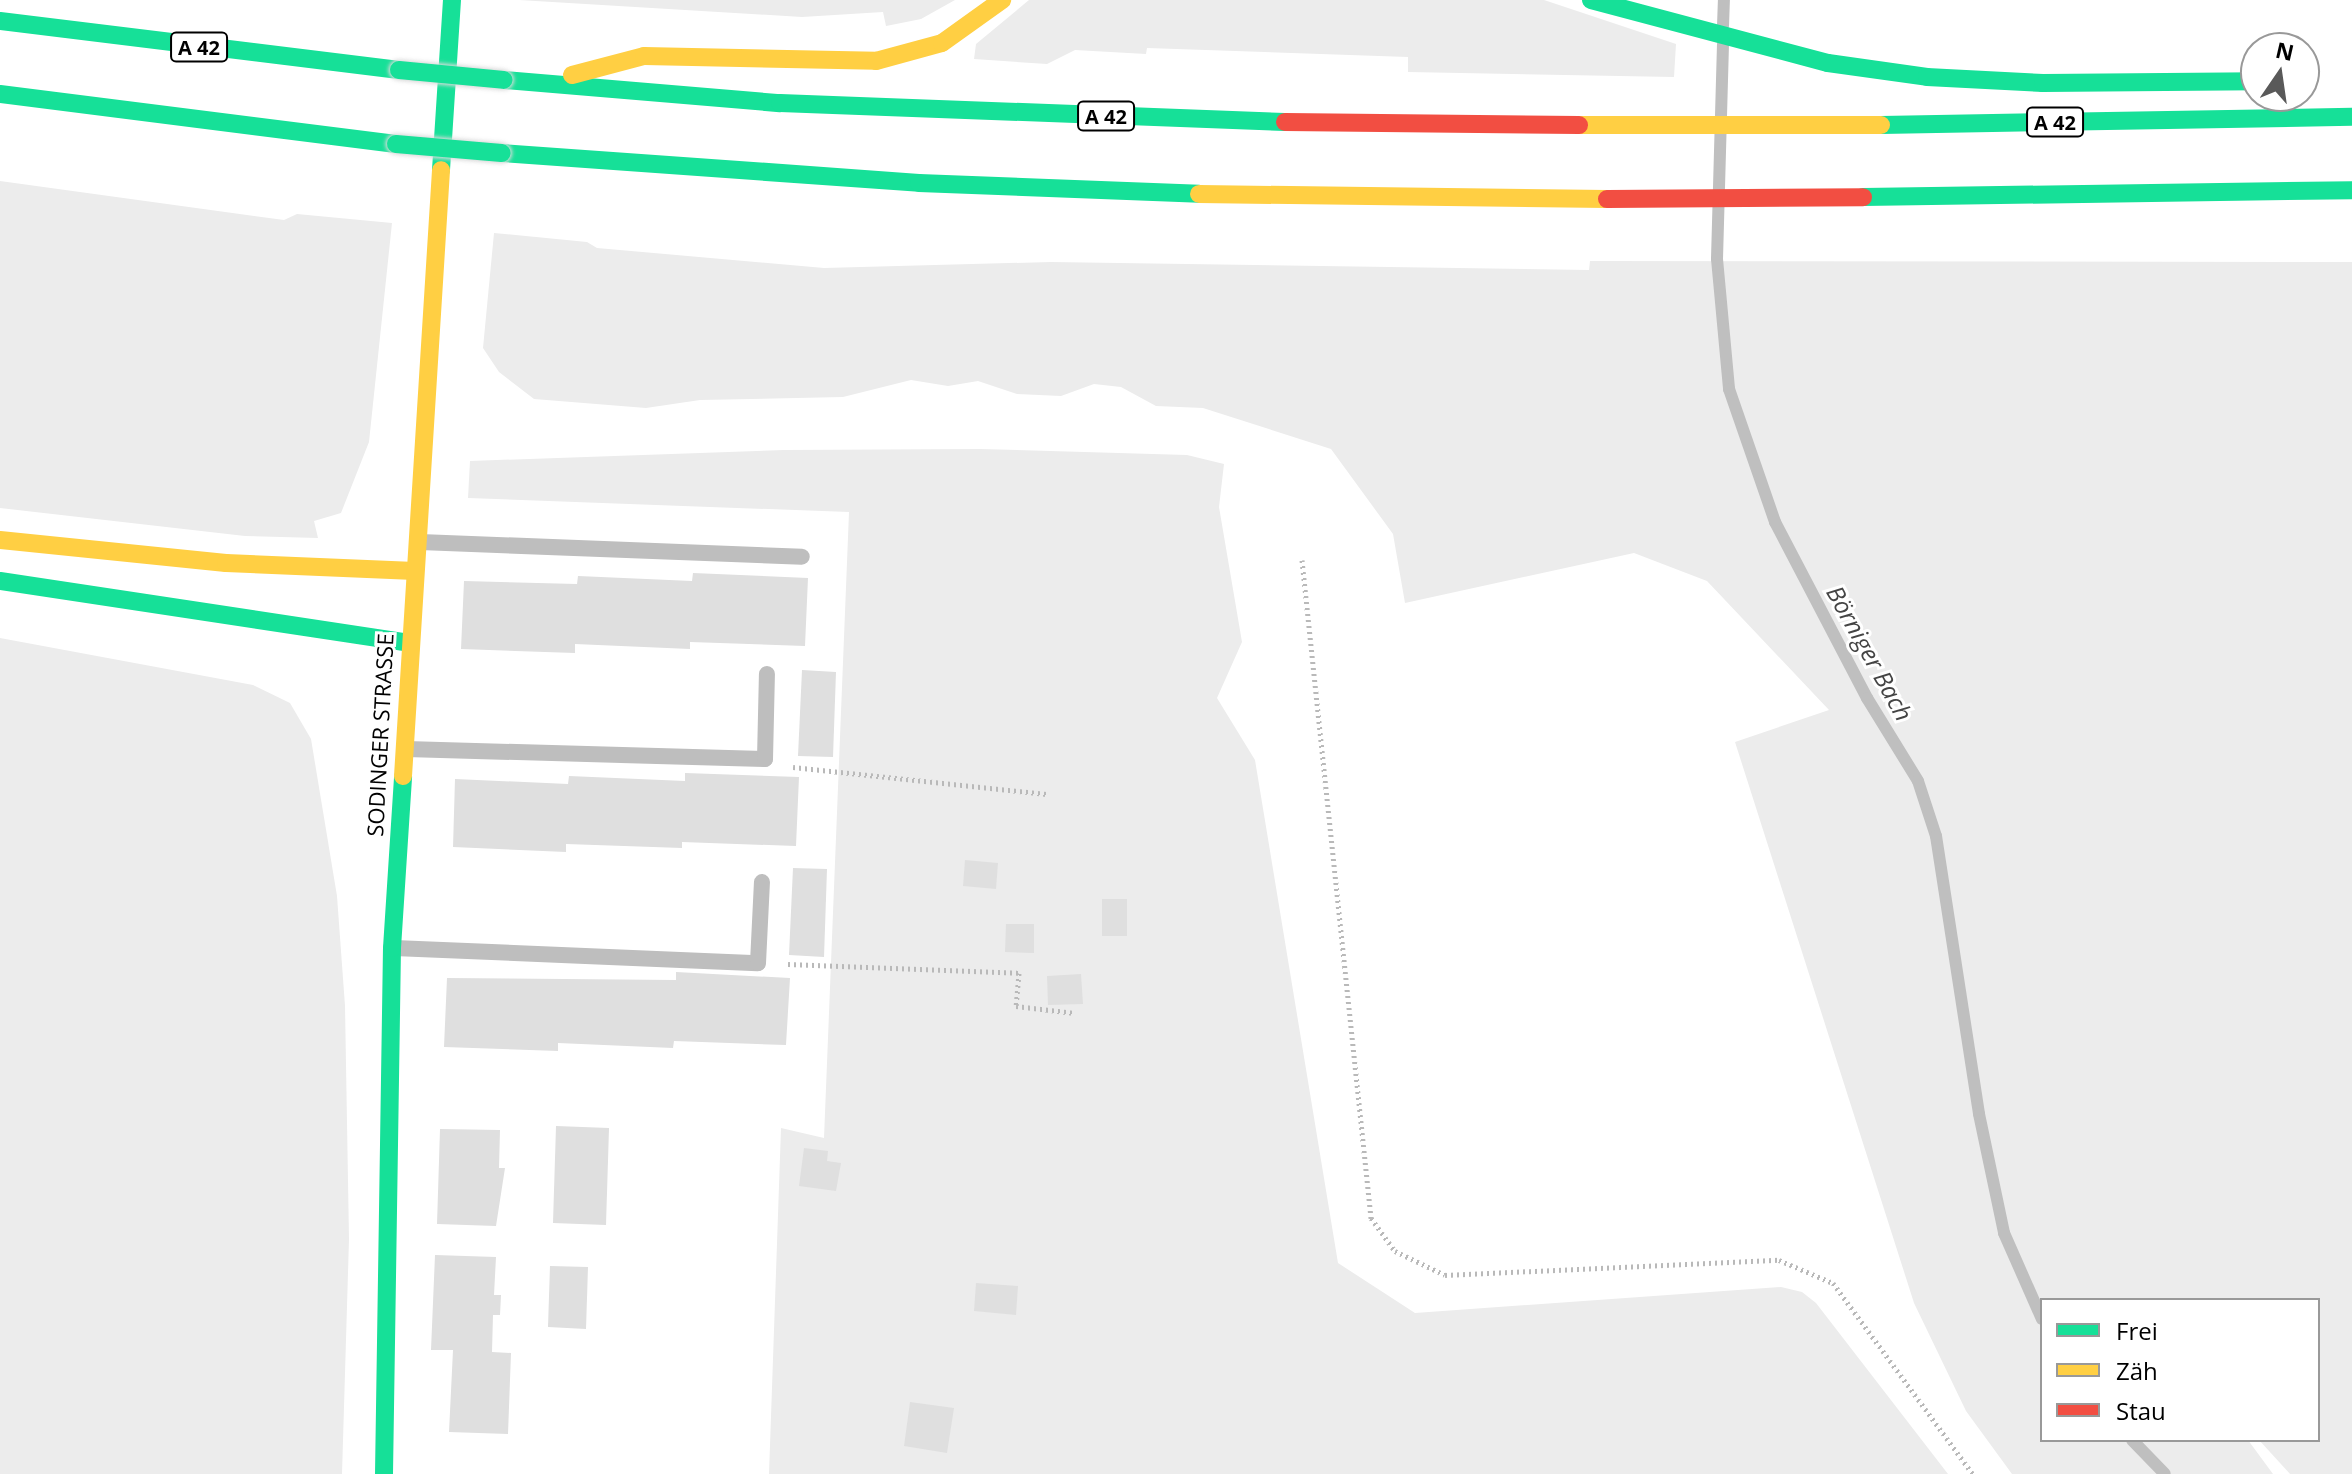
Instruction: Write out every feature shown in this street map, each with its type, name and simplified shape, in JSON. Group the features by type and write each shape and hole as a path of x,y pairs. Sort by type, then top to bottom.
{"main road":[{"name":"SODINGER STRASSE","path":"384,1474 392,948 452,0"},
{"path":"543,84 644,56 876,61 942,43 1002,0"},
{"path":"1591,0 1677,26 1764,47 1927,77 2043,83 2240,81"},
{"name":"A 42","path":"0,21 399,70 543,84 917,110 1300,123 1670,127 2352,114"},
{"path":"0,94 396,144 919,183 1257,196 1669,200 2352,190"},
{"path":"2320,101 2352,114"},
{"path":"0,540 226,563 415,571"},
{"path":"0,581 409,643"}],"lane":[{"path":"417,542 802,557"},
{"path":"404,749 765,759 767,674"},
{"path":"392,948 758,963 762,882"}],"path":[{"path":"1302,560 1371,1218 1395,1251 1445,1275 1779,1260 1833,1283 1973,1474"},
{"path":"765,759 1047,794"},
{"path":"758,963 1019,973 1016,1006 1075,1013"}],"shaded area":[{"path":"519,0 955,0 921,19 886,26 883,12 802,17"},
{"path":"1029,0 1544,0 1676,44 1674,77 1408,72 1408,57 1147,48 1146,54 1075,50 1047,64 974,59 976,44"},
{"path":"0,181 284,220 297,214 392,223 369,442 341,513 314,521 318,538 245,536 0,508"},
{"path":"494,233 587,242 597,248 824,268 1051,262 1589,270 1590,261 2352,262 2352,1474 2290,1474 2261,1442 2320,1442 2320,1298 2040,1298 2040,1442 2249,1442 2273,1474 2012,1474 1966,1411 1914,1303 1735,742 1829,710 1707,581 1634,553 1405,603 1393,534 1331,449 1203,408 1156,406 1121,387 1094,384 1061,396 1017,394 978,381 948,386 911,380 843,397 700,400 646,408 534,399 499,372 483,348"},
{"path":"980,449 1187,455 1224,464 1219,507 1242,642 1217,698 1255,760 1338,1263 1415,1313 1781,1287 1802,1292 1816,1303 1948,1474 769,1474 781,1128 824,1138 849,512 468,498 470,461 784,450"},
{"path":"0,638 253,685 290,703 311,739 337,896 345,1006 349,1239 342,1474 0,1474"}],"building":[{"path":"693,573 808,578 805,646 690,642 690,649 575,644 575,653 461,649 464,581 577,584 578,576 692,581"},
{"path":"802,670 836,672 833,757 798,756"},
{"path":"685,773 799,777 796,846 682,842 682,848 566,844 566,852 453,847 455,779 568,784 569,776 685,781"},
{"path":"965,860 998,863 996,889 963,886"},
{"path":"793,868 827,869 824,957 789,955"},
{"path":"1102,899 1127,899 1127,936 1102,936"},
{"path":"1006,924 1034,924 1034,953 1005,952"},
{"path":"676,972 790,978 786,1045 674,1041 673,1048 558,1043 558,1051 444,1047 447,978 676,980"},
{"path":"1081,974 1083,1004 1048,1005 1047,976"},
{"path":"556,1126 609,1128 606,1225 553,1223"},
{"path":"440,1129 500,1130 499,1168 505,1168 496,1226 437,1224"},
{"path":"804,1148 828,1151 827,1161 841,1163 836,1191 799,1186"},
{"path":"435,1255 496,1257 494,1295 501,1295 500,1315 493,1315 492,1352 511,1353 508,1434 449,1432 453,1350 431,1350"},
{"path":"550,1266 588,1267 586,1329 548,1327"},
{"path":"976,1283 1018,1286 1016,1315 974,1311"},
{"path":"910,1402 954,1408 947,1453 904,1446"}],"waterway":[{"name":"Börniger Bach","path":"1723,26 1724,0"},
{"name":"Börniger Bach","path":"1723,44 1717,259 1729,389 1775,522 1867,698 1918,781 1936,836 1979,1114 2004,1233 2040,1314"},
{"name":"Börniger Bach","path":"2134,1442 2165,1474"}],"traffic: fast":[{"path":"441,170 452,0"},
{"path":"1591,0 1828,63 1927,77 2043,83 2240,81"},
{"path":"0,21 399,70"},
{"path":"399,70 504,80"},
{"path":"504,80 780,103 1285,122"},
{"path":"0,94 396,144"},
{"path":"1881,125 2352,117"},
{"path":"396,144 502,153"},
{"path":"502,153 919,183 1199,194"},
{"path":"1863,197 2352,190"},
{"path":"0,581 409,643"},
{"path":"384,1474 392,948 403,776"}],"traffic: slow":[{"path":"572,75 644,56 876,61 942,43 1002,0"},
{"path":"1579,125 1881,125"},
{"path":"403,776 441,170"},
{"path":"1199,194 1607,199"},
{"path":"0,540 226,563 415,571"}],"traffic: jam":[{"path":"1285,122 1579,125"},
{"path":"1607,199 1863,197"}]}
